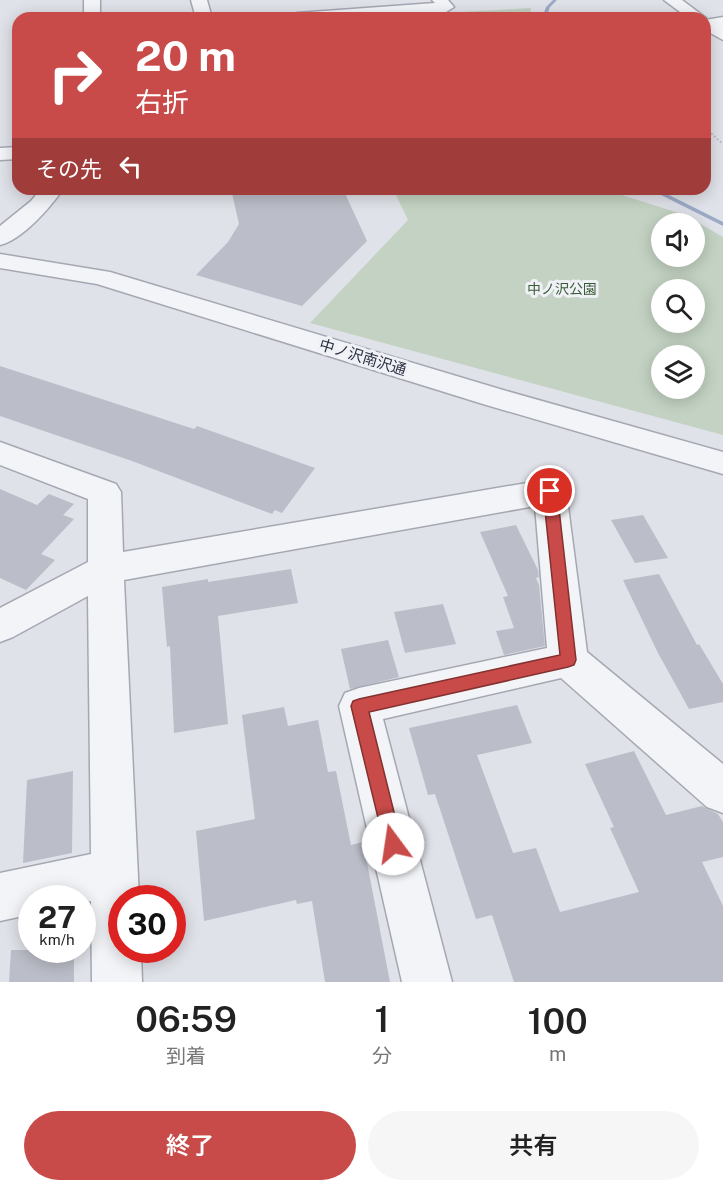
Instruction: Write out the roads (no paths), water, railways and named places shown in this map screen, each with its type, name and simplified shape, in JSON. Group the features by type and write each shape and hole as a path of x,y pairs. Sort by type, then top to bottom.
{"street":[{"path":"378,12 446,7 440,0"},
{"path":"672,0 692,12"},
{"path":"711,25 723,35"},
{"path":"0,238 39,206 47,195"},
{"name":"中ノ沢南沢通","path":"0,261 101,277 482,393 723,463"},
{"path":"0,453 104,492 117,982"},
{"path":"0,626 106,569 550,491 568,660 723,792"},
{"path":"427,982 359,706 568,660"},
{"path":"0,897 113,873"}],"waterway":[{"path":"546,12 555,0"},
{"path":"664,195 723,224"}],"park label":[{"name":"中ノ沢公園","path":"562,289"}]}
